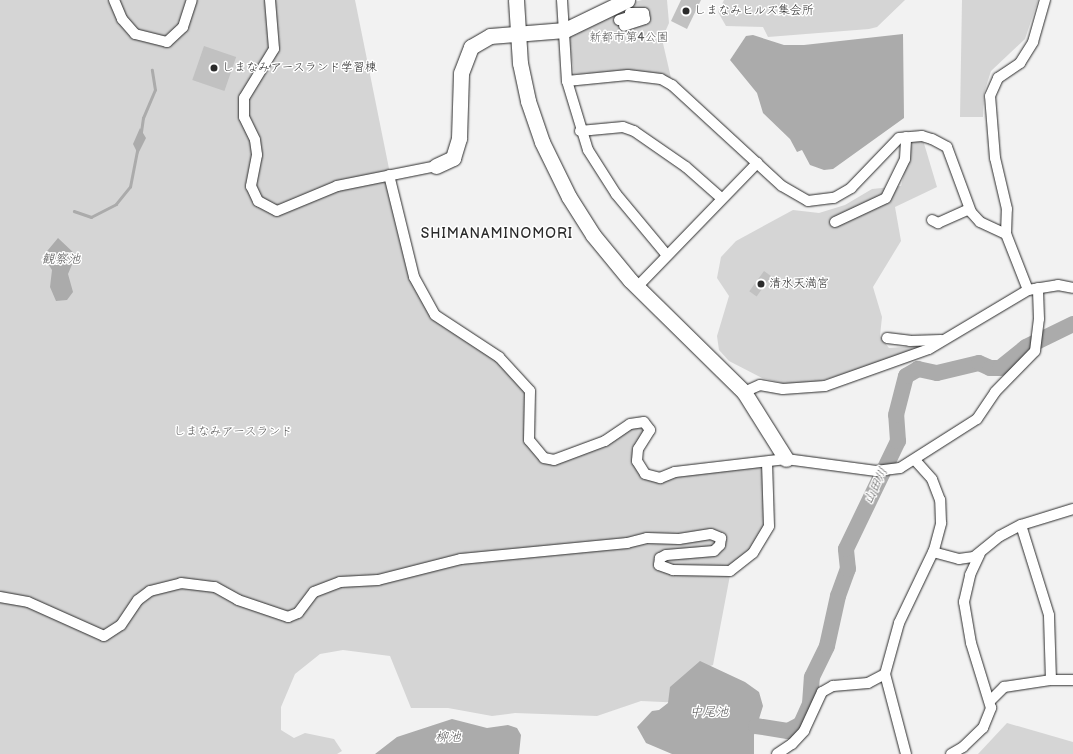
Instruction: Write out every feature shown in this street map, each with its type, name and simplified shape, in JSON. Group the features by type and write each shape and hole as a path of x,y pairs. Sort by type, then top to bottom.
{"street":[{"path":"114,0 122,19 135,34 167,42 183,28 192,0"},
{"path":"270,0 274,49 244,98 244,117 255,140 257,155 251,186 258,200 277,211 336,186 436,166 453,158 459,138 461,72 471,47 490,36 565,30 621,1"},
{"path":"516,0 518,33 528,101 553,167 593,235 637,287 744,392 786,459"},
{"path":"562,0 567,81 580,131 588,150 616,194 666,254"},
{"path":"389,175 414,277 435,315 499,357 530,391 532,403 528,432 529,440 544,458 554,460 592,447 630,424 644,422 650,430 638,449 638,461 645,474 660,478 675,472 766,464 786,459 876,471 900,468 916,460 977,419 995,392 1035,351 1039,319 1033,289 1006,234 1007,209 994,152 990,96 998,78 1020,63 1033,42 1045,0"},
{"path":"567,81 628,75 661,79 672,85 790,193 817,201 834,198 851,188 892,145 906,137 922,136 947,147 969,209 980,222 1006,234"},
{"path":"580,131 624,127 634,131 686,167 720,197"},
{"path":"835,222 886,198 905,159 906,137"},
{"path":"637,287 720,197 757,163"},
{"path":"932,220 938,223 969,209"},
{"path":"744,392 760,385 783,389 824,386 908,358 1033,289 1058,285 1073,288"},
{"path":"887,338 941,340"},
{"path":"906,754 885,674 899,623 933,552 942,523 940,500 932,479 916,460"},
{"path":"0,597 28,602 104,636 121,625 138,600 150,591 181,583 215,587 238,600 288,617 298,613 314,592 340,582 378,580 461,559 627,543 647,538 679,539 711,534 721,538 720,545 714,550 666,555 660,558 659,565 673,570 730,571 753,553 769,526 766,464"},
{"path":"951,754 963,747 983,728 991,708 972,643 964,602 970,575 980,554 1000,536 1021,525 1073,509"},
{"path":"1021,525 1049,615 1051,680"},
{"path":"933,552 959,559 980,554"},
{"path":"777,754 792,744 804,731 822,692 833,686 868,683 885,674"},
{"path":"990,701 1004,688 1051,680 1073,680"}],"green space":[{"name":"しまなみアースランド","path":"0,0 355,0 403,238 435,315 506,365 530,391 528,432 544,458 573,453 630,424 649,429 638,449 645,474 767,464 769,526 753,553 731,570 713,665 702,669 685,703 641,701 597,716 515,713 492,716 448,708 411,708 390,656 343,650 320,654 295,674 281,707 281,730 294,738 305,733 334,739 342,751 337,754 0,754"},
{"name":"新都市第4公園","path":"642,0 667,0 669,23 662,39 671,78 644,72 574,74 568,31 619,6"},
{"path":"724,0 905,0 877,27 869,29 768,37 763,27 726,26 718,12"},
{"path":"962,0 1038,0 1025,39 991,71 984,93 983,117 960,117"},
{"path":"923,140 937,187 895,207 901,241 873,287 882,317 880,336 889,348 917,346 918,352 820,381 786,384 762,378 729,361 719,350 717,336 729,296 717,278 721,257 736,241 793,210 819,213 845,205 872,189 901,186 912,142"},
{"path":"1007,723 1073,742 1073,754 978,754"}],"water":[{"path":"903,34 904,118 833,169 824,170 810,165 802,150 797,152 790,139 763,113 757,93 730,60 746,36 753,35 784,45 804,45"},
{"path":"140,128 146,138 138,154 133,144"},
{"name":"観察池","path":"58,238 76,255 68,274 73,292 67,300 56,301 50,287 52,270 43,256"},
{"name":"中尾池","path":"700,661 745,682 759,692 763,706 754,735 754,754 672,754 646,743 637,727 652,711 659,710 668,703 670,687"},
{"name":"柳池","path":"452,719 487,728 508,725 517,728 521,735 519,754 375,754 397,737"}],"building":[{"name":"しまなみヒルズ集会所","path":"681,0 701,0 687,29 671,21"},
{"name":"しまなみアースランド学習棟","path":"204,46 236,57 224,91 192,80"},
{"name":"清水天満宮","path":"764,271 771,276 757,297 749,291"}],"waterway":[{"path":"141,132 143,118 155,90 152,70"},
{"path":"74,211 91,217 116,204 130,187 137,151"},
{"name":"山田川","path":"756,726 788,731 801,724 810,704 812,677 827,646 838,596 848,569 846,549 898,441 896,415 906,376 918,369 937,373 979,363 990,368 1000,368 1026,347 1073,324"}],"place":[{"name":"しまなみヒルズ集会所","path":"686,11"},
{"name":"しまなみアースランド学習棟","path":"214,68"},
{"name":"清水天満宮","path":"761,284"}],"district":[{"name":"SHIMANAMINOMORI","path":"497,234"}]}
